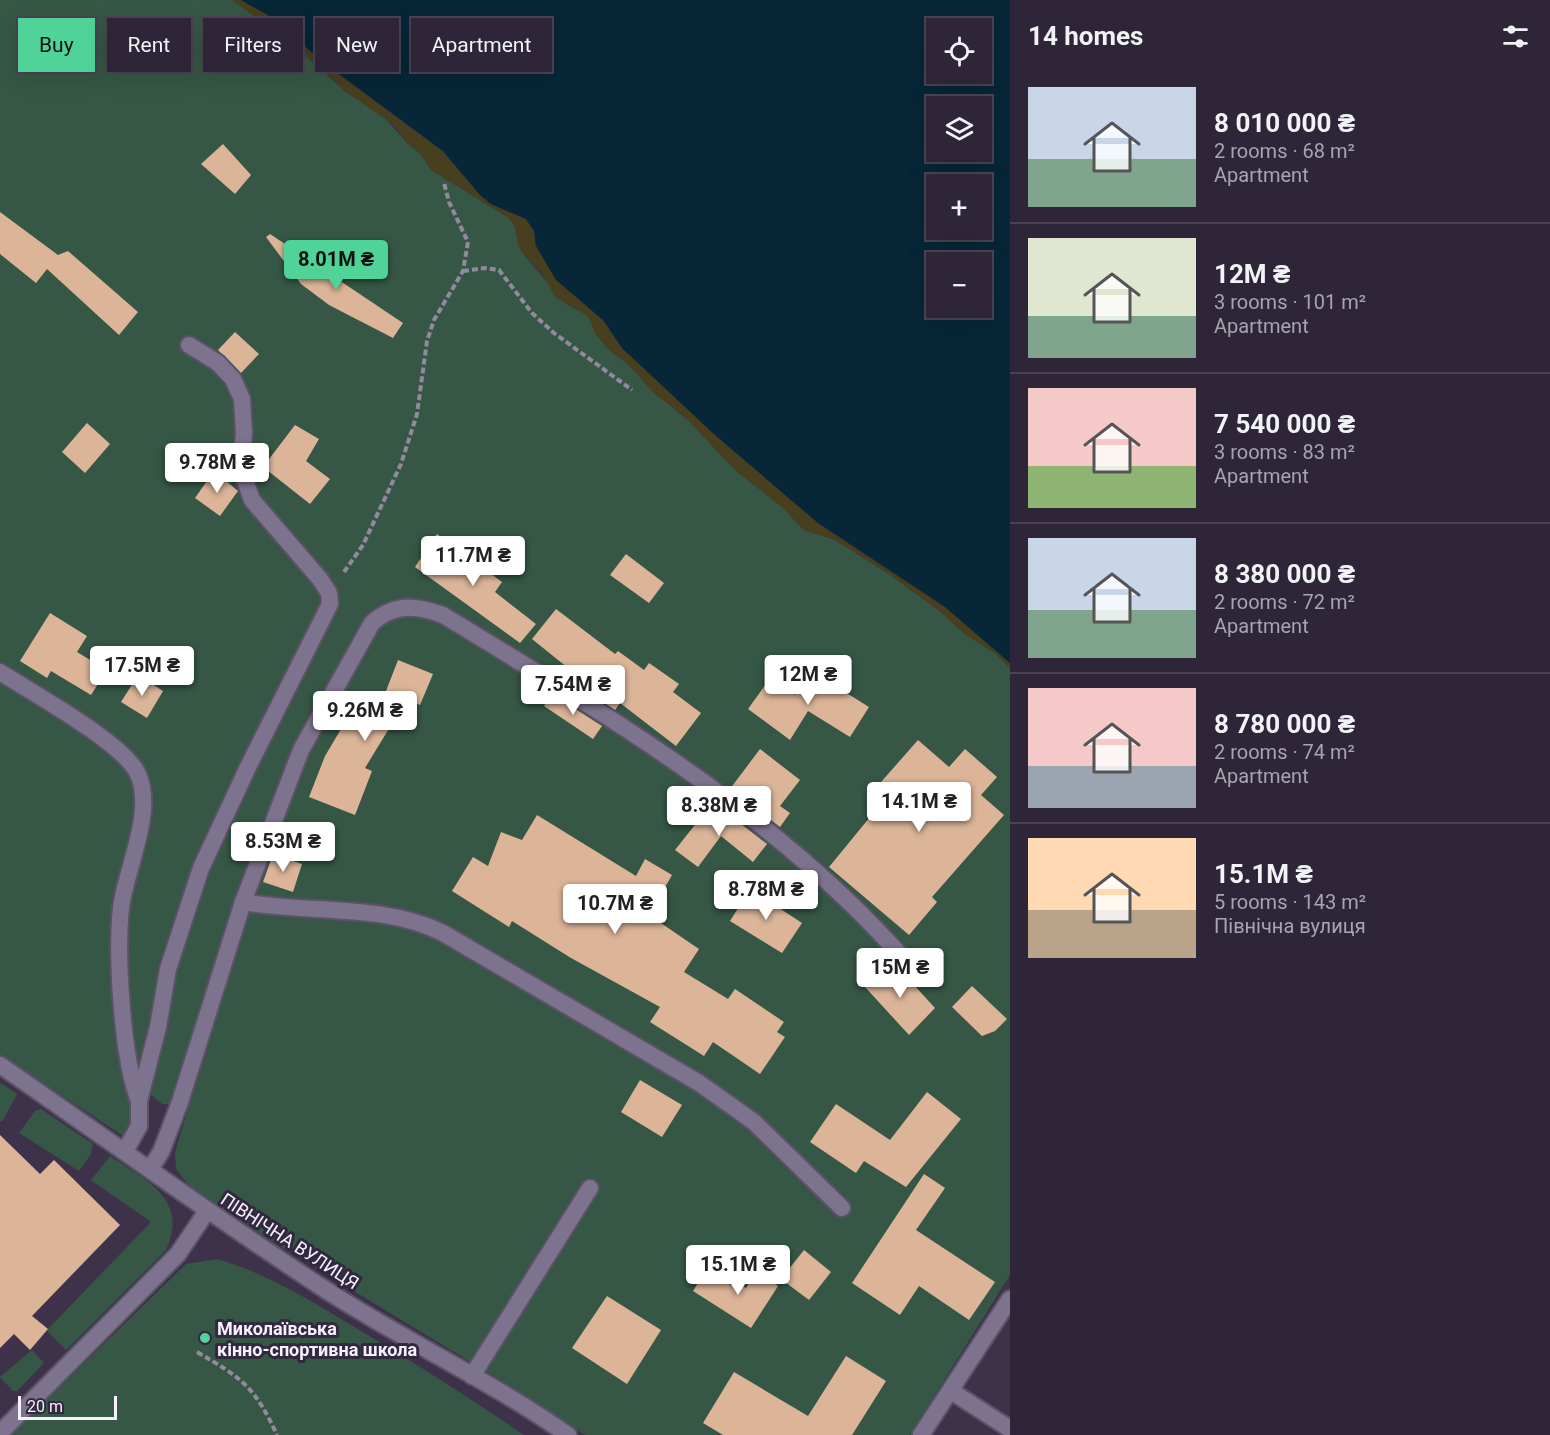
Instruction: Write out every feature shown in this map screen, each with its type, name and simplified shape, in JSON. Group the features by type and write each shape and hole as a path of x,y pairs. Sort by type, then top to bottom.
{"street":[{"path":"125,1151 139,1126 139,1101 158,1027 168,969 201,868 248,767 330,604 329,593 252,500 241,470 244,433 242,399 233,379 218,363 189,345"},
{"path":"150,1169 161,1152 180,1102 243,902 301,750 372,623 382,614 408,606 423,607 443,615 524,664 679,764 834,885 871,921 908,964"},
{"path":"0,672 103,739 138,774 144,810 121,908 121,975 130,1078 139,1101"},
{"path":"243,902 267,906 343,910 427,925 443,933 699,1083 754,1122 842,1208"},
{"name":"ПІВНІЧНА ВУЛИЦЯ","path":"0,1065 207,1211 328,1291 536,1412 568,1435"},
{"path":"472,1376 590,1188"},
{"path":"0,1433 178,1254 207,1211"},
{"path":"921,1435 1010,1299"},
{"path":"951,1391 1010,1429"}],"path":[{"path":"329,593 363,544 400,464 417,414 427,340 434,320 463,271 468,242 449,202 444,183"},
{"path":"463,271 486,268 499,270 532,313 555,333 632,390"},
{"path":"197,1352 241,1379 262,1403 277,1435"}],"green space":[{"path":"0,0 232,0 258,18 203,18 203,72 303,72 303,55 307,57 315,64 315,72 324,72 346,92 384,117 408,144 421,154 431,170 509,218 515,226 518,244 524,255 566,304 587,315 609,350 629,365 653,392 688,420 735,470 781,506 804,530 835,540 889,574 938,610 965,634 996,654 1010,668 1010,1275 910,1435 585,1435 505,1383 270,1240 190,1187 176,1169 175,1153 189,1105 162,1104 135,1081 128,972 129,908 143,774 0,665"},
{"path":"0,678 71,723 108,750 122,763 130,775 135,791 133,832 114,922 130,1104 129,1125 125,1137 0,1055"},
{"path":"0,1083 17,1094 2,1122 0,1121"},
{"path":"41,1109 93,1144 91,1154 79,1171 19,1133 35,1111"},
{"path":"110,1156 138,1174 160,1193 168,1204 172,1217 172,1232 166,1250 66,1350 47,1331 151,1222 91,1180"},
{"name":"Миколаївська кінно-спортивна школа","path":"217,1259 273,1281 309,1300 423,1369 524,1435 10,1435 186,1264"},
{"path":"32,1350 44,1363 17,1391 13,1391 0,1377"}],"sand":[{"path":"232,0 241,0 273,18 256,18"},
{"path":"303,44 315,55 315,63 303,56"},
{"path":"326,72 336,72 443,152 480,195 491,204 526,219 534,231 536,246 588,308 603,320 622,348 715,435 818,523 945,607 1010,663 1010,668 996,654 965,634 938,610 889,574 835,540 804,530 781,506 735,470 688,420 653,392 629,365 609,350 596,335 587,315 555,297 543,275 524,255 518,244 515,226 509,218 431,170 421,154 408,144 394,125 346,92"}],"water":[{"path":"241,0 1010,0 1010,663 945,607 818,523 715,435 622,348 603,320 556,280 536,246 534,231 526,219 491,204 480,195 443,151 336,72 399,72 399,18 315,18 315,55 303,44 303,18 273,18"}],"building":[{"path":"223,144 251,175 235,194 201,164"},
{"path":"0,212 58,255 68,251 138,312 119,335 47,269 36,283 0,254"},
{"path":"270,234 403,323 393,338 329,305 301,284 266,237"},
{"path":"235,332 259,354 241,373 218,350"},
{"path":"87,423 110,444 85,473 62,452"},
{"path":"295,425 319,439 306,461 330,479 310,504 263,467"},
{"path":"214,471 238,491 220,516 195,498"},
{"path":"437,534 502,582 495,592 536,624 520,643 415,567"},
{"path":"626,554 664,583 649,603 610,575"},
{"path":"556,609 615,654 618,651 644,670 649,663 679,684 673,692 701,713 676,746 620,703 615,710 563,676 568,668 532,639"},
{"path":"50,613 87,636 77,652 107,670 91,695 51,671 47,678 20,661"},
{"path":"398,660 433,674 420,705 407,699 365,768 372,771 355,815 309,797 325,756 353,709 374,722"},
{"path":"811,671 869,707 850,737 808,711 790,740 748,709 771,677 795,695"},
{"path":"138,675 163,691 147,718 121,702"},
{"path":"552,694 602,726 593,739 544,706"},
{"path":"918,740 949,767 965,749 997,777 981,795 1004,815 932,897 937,902 909,935 829,867 884,800 874,790"},
{"path":"760,749 800,780 780,806 790,813 780,827 730,789"},
{"path":"713,802 767,844 753,862 721,836 698,867 675,850"},
{"path":"537,815 636,876 645,859 672,875 649,915 699,949 684,972 728,999 735,989 784,1022 777,1032 785,1037 760,1074 713,1042 704,1056 650,1022 660,1007 571,958 512,921 509,927 452,891 473,857 488,866 501,832 522,840"},
{"path":"273,854 302,864 293,892 263,882"},
{"path":"750,889 802,923 782,953 730,921"},
{"path":"888,966 913,984 935,1008 909,1035 865,987"},
{"path":"972,986 1007,1019 995,1031 982,1036 952,1007"},
{"path":"640,1080 682,1105 662,1137 621,1112"},
{"path":"927,1092 961,1119 906,1187 864,1161 856,1173 810,1142 836,1104 890,1140"},
{"path":"0,1135 40,1174 54,1160 120,1225 32,1316 48,1329 30,1350 14,1334 0,1348"},
{"path":"924,1174 945,1188 916,1230 995,1282 969,1320 919,1286 900,1315 852,1283"},
{"path":"804,1250 831,1272 809,1300 781,1279"},
{"path":"706,1270 734,1287 737,1283 746,1288 756,1271 778,1286 751,1328 693,1291"},
{"path":"607,1296 661,1330 627,1384 572,1348"},
{"path":"846,1356 886,1381 852,1435 723,1435 703,1423 734,1372 808,1416"}],"place":[{"name":"Миколаївська кінно-спортивна школа","path":"205,1338"}]}
